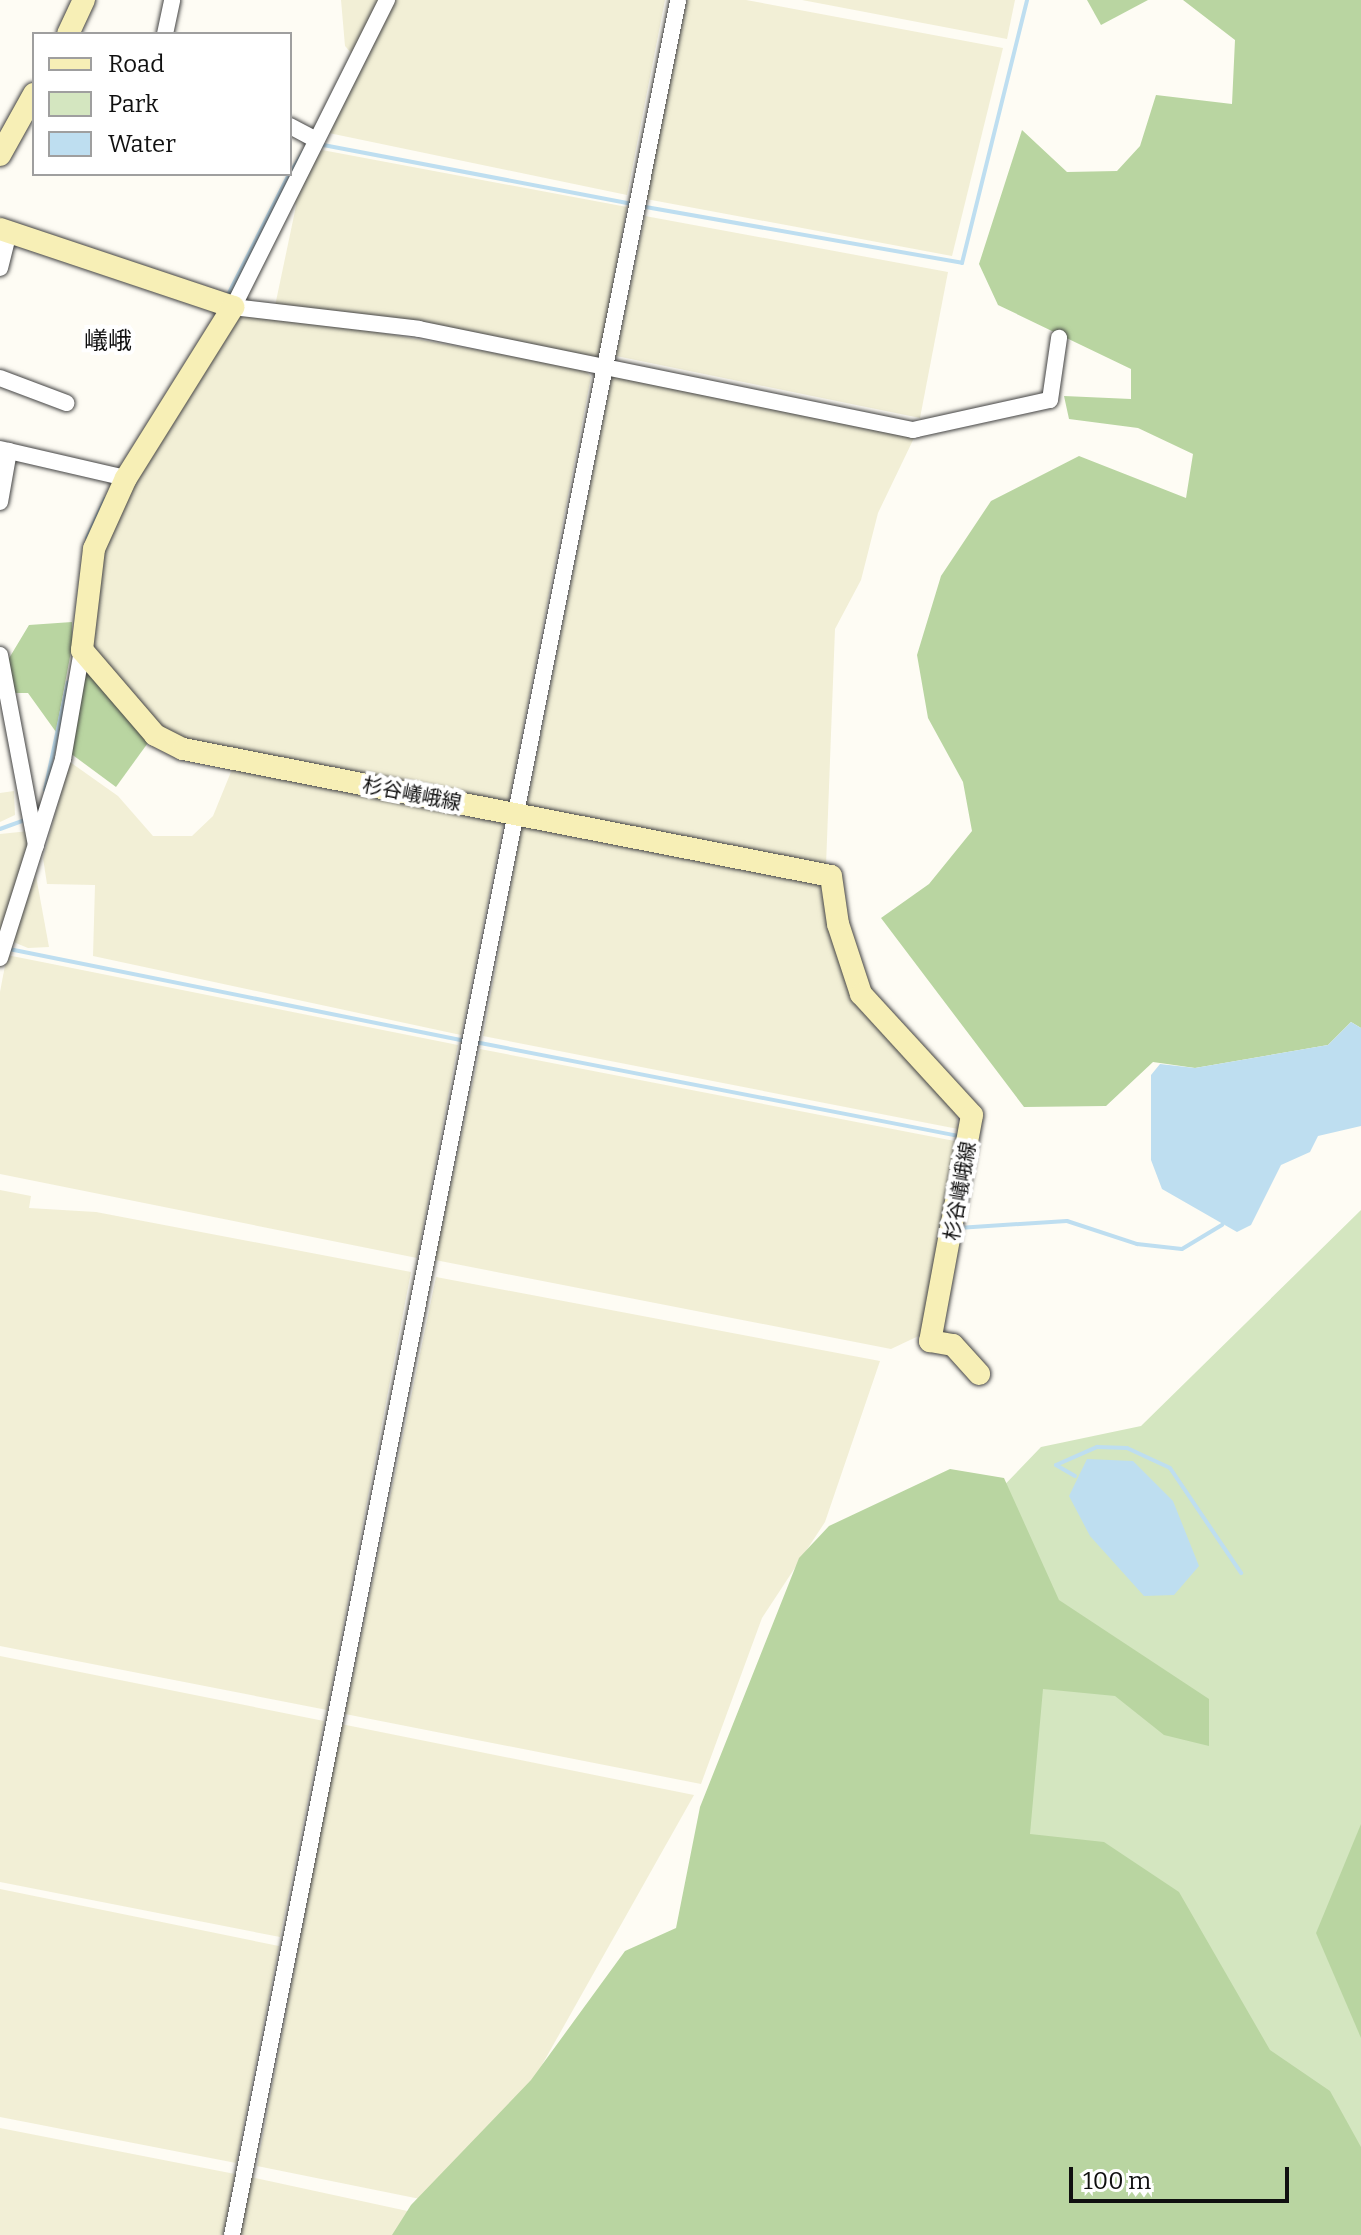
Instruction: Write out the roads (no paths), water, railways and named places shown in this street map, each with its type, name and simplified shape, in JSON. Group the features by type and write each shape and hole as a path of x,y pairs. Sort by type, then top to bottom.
{"main road":[{"path":"69,32 84,0"},
{"path":"0,155 32,98"},
{"path":"5,231 233,307 126,478 94,549 82,650"},
{"name":"杉谷嶬峨線","path":"82,650 167,744 831,876 861,994 972,1115 930,1341 953,1345 979,1374"}],"street":[{"path":"165,32 172,0"},
{"path":"387,0 314,139 233,307 419,329 930,429 1050,400 1059,338"},
{"path":"232,2235 678,0"},
{"path":"292,127 314,139"},
{"path":"0,268 5,231"},
{"path":"0,378 66,403"},
{"path":"0,502 4,450 126,478"},
{"path":"0,958 63,759 82,650"},
{"path":"0,655 37,848"}],"water":[{"path":"1351,1022 1361,1028 1361,1126 1318,1136 1310,1152 1281,1165 1251,1225 1237,1232 1162,1189 1151,1160 1151,1075 1160,1064 1195,1068 1328,1045"},
{"path":"1087,1459 1133,1461 1173,1501 1199,1566 1174,1595 1144,1596 1090,1536 1069,1496"}],"waterway":[{"path":"640,206 962,263 1027,0"},
{"path":"318,144 632,204"},
{"path":"292,170 306,148"},
{"path":"227,297 288,176"},
{"path":"87,538 105,499"},
{"path":"45,790 68,682"},
{"path":"0,829 27,819"},
{"path":"9,949 467,1041"},
{"path":"475,1042 962,1137"},
{"path":"958,1228 1067,1221 1137,1244 1182,1249 1222,1225"},
{"path":"1075,1476 1056,1465 1097,1447 1127,1448 1170,1468 1241,1573"}],"district":[{"name":"嶬峨","path":"108,342"}]}
